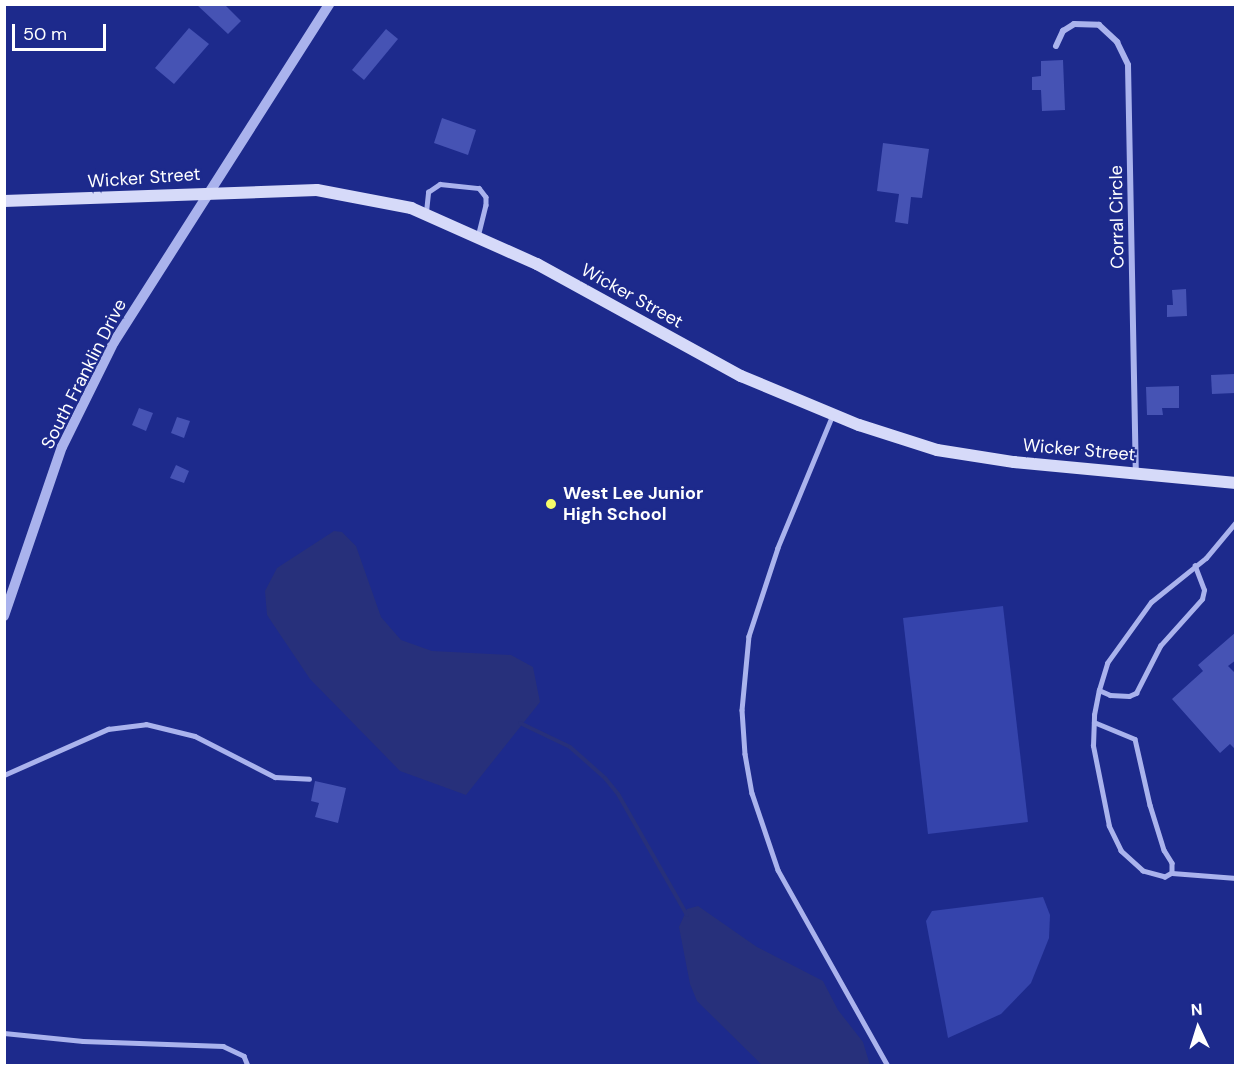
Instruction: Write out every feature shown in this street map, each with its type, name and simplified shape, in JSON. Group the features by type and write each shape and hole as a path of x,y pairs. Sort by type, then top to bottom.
{"main road":[{"name":"Wicker Street","path":"4,201 207,192 317,190 425,214 537,264 741,376 833,415 938,450 1014,462 1236,483"}],"street":[{"name":"South Franklin Drive","path":"4,616 62,447 114,342 207,192 329,4"},
{"name":"Corral Circle","path":"1056,46 1063,32 1074,24 1098,25 1117,42 1128,65 1136,474"}],"lane":[{"path":"425,214 428,192 440,184 479,188 486,197 478,238"},
{"path":"833,415 778,548 749,636 742,710 745,754 752,793 778,870 888,1065"},
{"path":"1236,522 1213,551 1151,602 1123,636 1107,663 1099,690 1094,722 1098,785 1109,826 1120,851 1143,871 1165,878 1172,873 1236,878"},
{"path":"1099,690 1119,696 1136,693 1160,646 1202,599 1204,590 1195,566"},
{"path":"1094,722 1135,739 1150,805 1164,850 1172,863 1172,873"},
{"path":"4,775 108,729 146,724 195,736 275,777 309,779"},
{"path":"4,1034 83,1041 223,1046 244,1056 248,1065"}],"shaded area":[{"path":"334,531 342,532 356,546 381,617 401,640 432,651 511,655 533,667 540,702 466,795 400,771 310,679 267,615 265,591 277,568"},
{"path":"1003,606 1028,822 928,834 903,618"},
{"path":"1043,897 1050,915 1049,938 1031,983 1001,1014 948,1038 926,921 932,911"},
{"path":"698,906 757,947 823,981 838,1010 863,1042 870,1065 762,1065 697,1001 690,984 679,927 687,909"}],"building":[{"path":"196,4 224,4 241,21 228,34"},
{"path":"189,28 209,44 174,84 155,68"},
{"path":"386,29 398,39 364,80 352,70"},
{"path":"1063,60 1065,110 1042,111 1041,90 1032,90 1032,77 1041,76 1041,61"},
{"path":"442,118 476,130 468,155 434,143"},
{"path":"883,143 929,149 922,198 911,197 908,224 895,222 899,194 877,191"},
{"path":"1186,289 1187,316 1167,317 1167,305 1173,305 1172,290"},
{"path":"1234,374 1235,393 1212,394 1211,375"},
{"path":"1179,386 1179,408 1162,408 1163,415 1147,415 1146,387"},
{"path":"139,408 153,413 146,431 132,425"},
{"path":"177,417 190,421 184,438 171,433"},
{"path":"176,465 189,471 184,483 170,478"},
{"path":"1236,632 1236,660 1228,666 1236,674 1236,750 1230,744 1220,753 1172,699 1203,671 1198,665"},
{"path":"315,781 346,788 338,823 315,817 319,803 311,801"}],"waterway":[{"path":"520,723 570,747 605,778 618,794 687,915"},
{"path":"644,1066 670,1066"}],"place":[{"name":"West Lee Junior High School","path":"551,504"}]}
